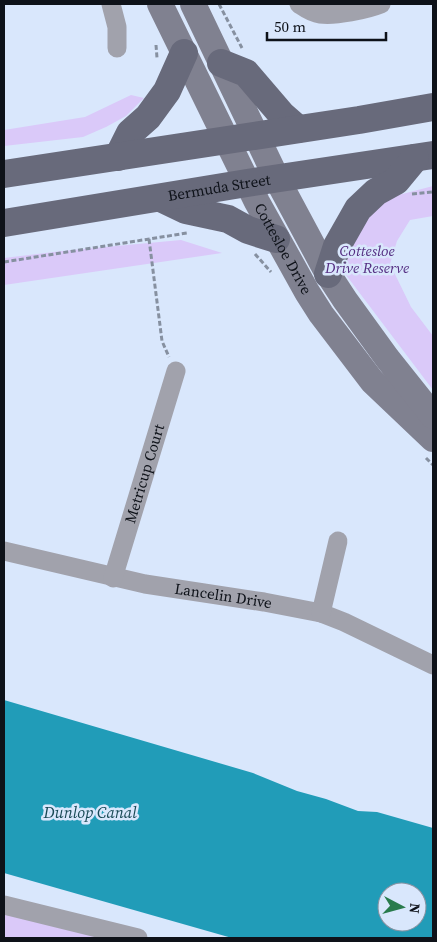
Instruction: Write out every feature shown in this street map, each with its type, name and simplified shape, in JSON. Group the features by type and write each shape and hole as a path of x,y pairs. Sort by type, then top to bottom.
{"main road":[{"name":"Cottesloe Drive","path":"160,4 247,183 276,239 307,292 359,366 383,393 433,439"},
{"name":"Cottesloe Drive","path":"193,4 277,179 328,274 344,300 386,358 433,416"},
{"path":"118,157 130,133 148,117 167,91 184,53"},
{"path":"221,63 246,73 282,115 298,129"},
{"path":"4,174 433,107"},
{"path":"328,274 337,246 358,209 376,192 396,181 424,157"},
{"name":"Bermuda Street","path":"4,223 247,183 424,157"},
{"path":"159,198 186,210 228,219 248,230 276,239"}],"street":[{"path":"111,4 117,27 117,48"},
{"path":"299,4 319,14 330,14 381,4"},
{"name":"Metricup Court","path":"113,578 176,371"},
{"path":"321,612 338,541"},
{"name":"Lancelin Drive","path":"4,551 113,578 321,612 433,665"},
{"path":"4,905 138,938"}],"path":[{"path":"155,41 158,67"},
{"path":"4,262 189,233"},
{"path":"149,239 162,341 176,371"}],"green space":[{"path":"131,95 144,98 126,116 83,137 4,146 4,130 85,117"},
{"name":"Cottesloe Drive Reserve","path":"433,186 433,216 410,220 397,241 390,264 411,307 433,336 433,390 346,275 343,258 366,214 391,197"},
{"path":"181,240 222,253 4,285 4,258"},
{"path":"4,914 105,938 4,938"}],"water":[{"name":"Dunlop Canal","path":"4,700 253,773 297,791 358,811 377,812 433,828 433,938 232,938 4,873"}]}
